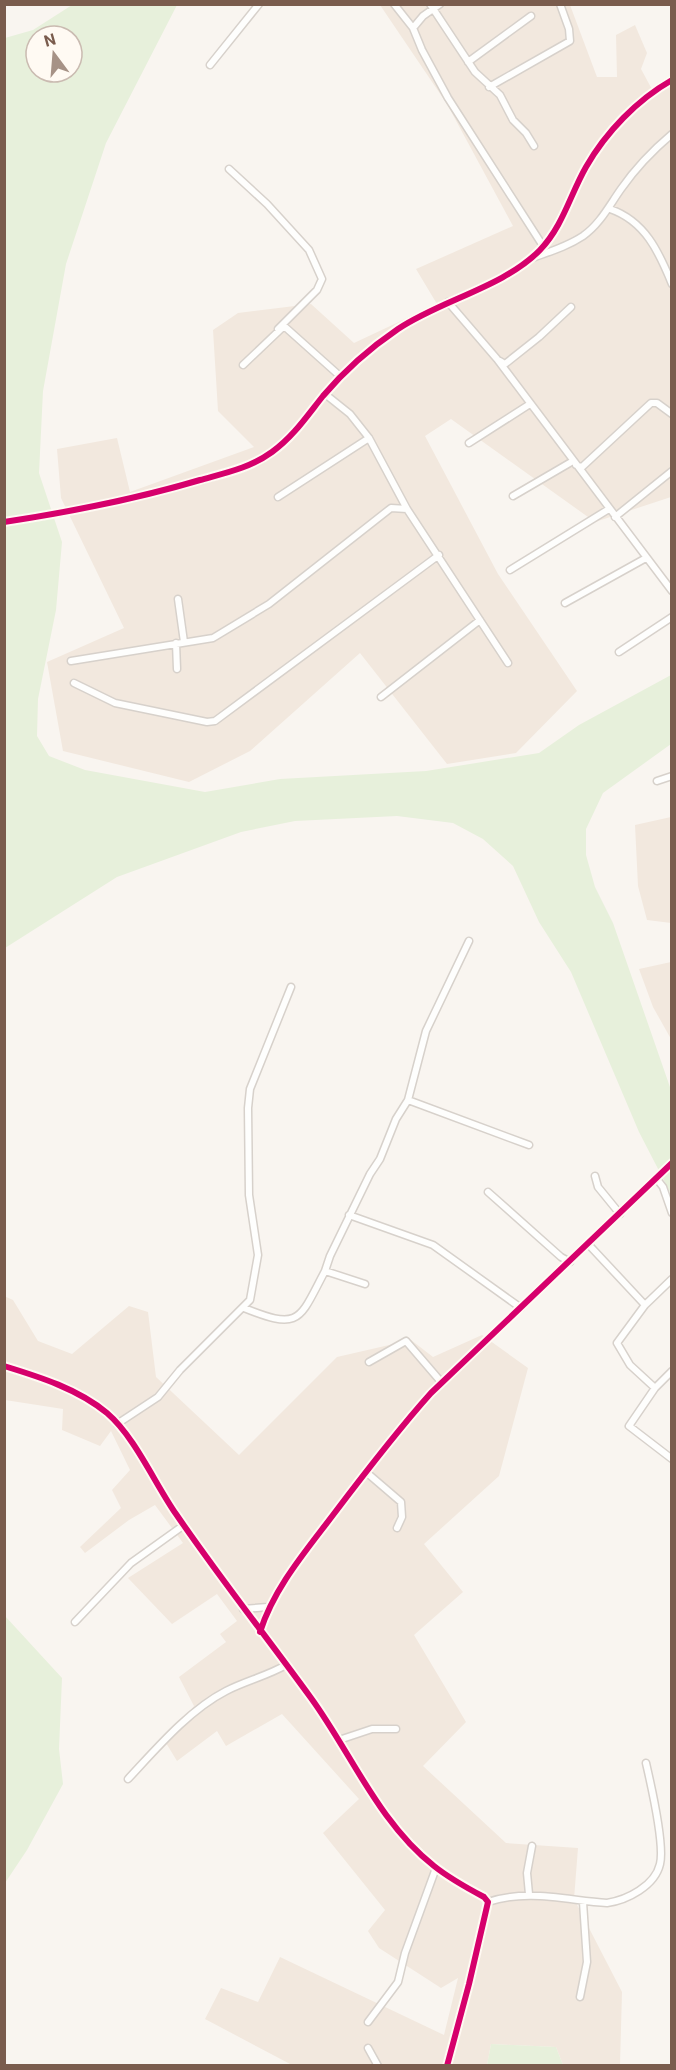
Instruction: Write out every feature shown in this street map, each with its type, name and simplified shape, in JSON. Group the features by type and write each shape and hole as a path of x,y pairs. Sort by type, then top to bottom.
{"street":[{"path":"210,65 259,4"},
{"path":"394,4 413,28 422,51 448,98 543,246"},
{"path":"413,28 432,7 440,4"},
{"path":"489,87 570,41 569,29 560,4"},
{"path":"432,7 468,62 489,87 500,95 513,120 526,133 534,146"},
{"path":"468,62 531,15"},
{"path":"4,522 124,501 244,468 270,454 291,437 325,394 359,357 399,328 508,273 531,258 543,246 565,214 586,168 610,132 639,105 672,80"},
{"path":"531,258 565,246 584,235 610,209 620,190 672,134"},
{"path":"229,169 267,204 309,250 322,279 317,290 243,365"},
{"path":"610,209 624,214 647,234 660,252 672,284"},
{"path":"448,302 497,359 672,591"},
{"path":"497,359 506,364 571,307"},
{"path":"278,329 288,328 341,377"},
{"path":"325,394 350,414 369,438 407,509 508,663"},
{"path":"574,463 582,467 651,403 657,404 672,414"},
{"path":"469,443 530,404"},
{"path":"278,497 369,438"},
{"path":"513,496 574,463"},
{"path":"615,517 672,471"},
{"path":"71,661 213,638 269,604 391,508 407,509"},
{"path":"510,570 609,508"},
{"path":"74,683 116,703 207,722 215,721 439,555"},
{"path":"565,603 646,558"},
{"path":"178,599 184,642"},
{"path":"620,652 672,617"},
{"path":"381,697 480,620"},
{"path":"176,643 177,669"},
{"path":"657,781 672,776"},
{"path":"244,1308 270,1318 287,1321 296,1318 309,1303 349,1215 380,1159 396,1119 408,1100 426,1031 469,941"},
{"path":"117,1424 158,1397 180,1370 250,1300 258,1255 249,1195 248,1108 250,1089 291,987"},
{"path":"408,1100 529,1144"},
{"path":"260,1632 268,1607 294,1566 405,1423 442,1383 589,1245 672,1162"},
{"path":"594,1176 598,1187 620,1214"},
{"path":"656,1178 663,1186 672,1213"},
{"path":"488,1192 561,1257 570,1262"},
{"path":"349,1215 433,1245 521,1308"},
{"path":"589,1245 645,1305"},
{"path":"325,1271 365,1284"},
{"path":"655,1388 630,1365 617,1343 645,1305 672,1279"},
{"path":"369,1362 406,1341 442,1383"},
{"path":"4,1366 44,1378 94,1403 117,1424 243,1609 339,1740 385,1813 409,1843 436,1868 484,1897 488,1902"},
{"path":"672,1371 655,1388 629,1426 672,1459"},
{"path":"366,1472 401,1502 402,1517 397,1528"},
{"path":"75,1622 131,1563 184,1525"},
{"path":"243,1609 268,1607"},
{"path":"128,1779 167,1737 209,1702 224,1692 286,1665"},
{"path":"339,1740 372,1729 396,1729"},
{"path":"488,1902 505,1896 529,1894 583,1902 616,1902 638,1892 657,1873 661,1861 655,1801 646,1763"},
{"path":"529,1894 527,1873 532,1846"},
{"path":"368,2022 398,1982 405,1953 436,1868"},
{"path":"447,2066 470,1984 488,1902"},
{"path":"580,1996 587,1962 583,1902"},
{"path":"368,2048 378,2066"}],"shaded area":[{"path":"380,5 570,5 597,77 617,77 616,35 635,25 647,53 641,69 654,93 671,82 671,497 595,522 451,419 425,436 498,574 577,691 516,753 447,764 360,653 250,751 189,782 63,751 47,662 124,628 61,498 57,449 117,438 130,492 254,447 218,411 213,330 238,313 311,304 354,343 437,304 416,269 513,226 447,104"},
{"path":"671,817 671,923 647,920 638,886 635,825"},
{"path":"672,962 671,1039 653,1007 639,969"},
{"path":"4,1296 13,1300 38,1341 72,1354 129,1306 148,1312 156,1377 239,1455 337,1357 411,1340 433,1357 482,1335 528,1368 499,1476 424,1544 463,1592 414,1635 466,1722 423,1766 506,1843 578,1848 574,1899 622,1992 620,2065 563,2065 556,2047 491,2044 487,2065 292,2065 205,2019 221,1988 258,2002 280,1957 444,2035 458,1978 441,1988 379,1948 368,1931 385,1910 323,1833 359,1799 282,1714 226,1746 217,1731 177,1761 166,1743 194,1706 179,1677 226,1642 220,1634 237,1621 217,1594 172,1624 128,1578 183,1543 155,1505 129,1520 85,1553 80,1547 121,1508 112,1490 130,1470 111,1431 100,1446 62,1430 63,1409 5,1400"}],"green space":[{"path":"72,5 177,5 106,143 66,264 43,391 39,473 62,542 56,610 38,699 37,736 49,756 85,770 205,792 280,779 426,771 539,753 579,725 671,675 671,744 603,793 586,829 586,855 595,887 613,923 671,1090 671,1194 639,1132 571,972 539,922 513,866 483,839 453,823 397,816 295,821 241,832 117,877 5,948 5,38 24,33 24,84 84,84 84,24 42,24"},
{"path":"5,1616 62,1678 59,1749 63,1784 27,1850 5,1883"},
{"path":"491,2044 556,2047 563,2065 487,2065"}],"cycle path":[{"path":"4,522 103,504 176,487 237,469 272,452 293,433 340,377 378,344 415,319 509,274 540,250 555,231 580,178 603,141 635,107 672,80"},
{"path":"260,1632 273,1600 291,1571 368,1469 431,1393 672,1163"},
{"path":"4,1366 71,1390 96,1405 117,1423 136,1448 192,1537 326,1719 381,1808 397,1829 434,1866 484,1897 488,1902 447,2066"}]}
